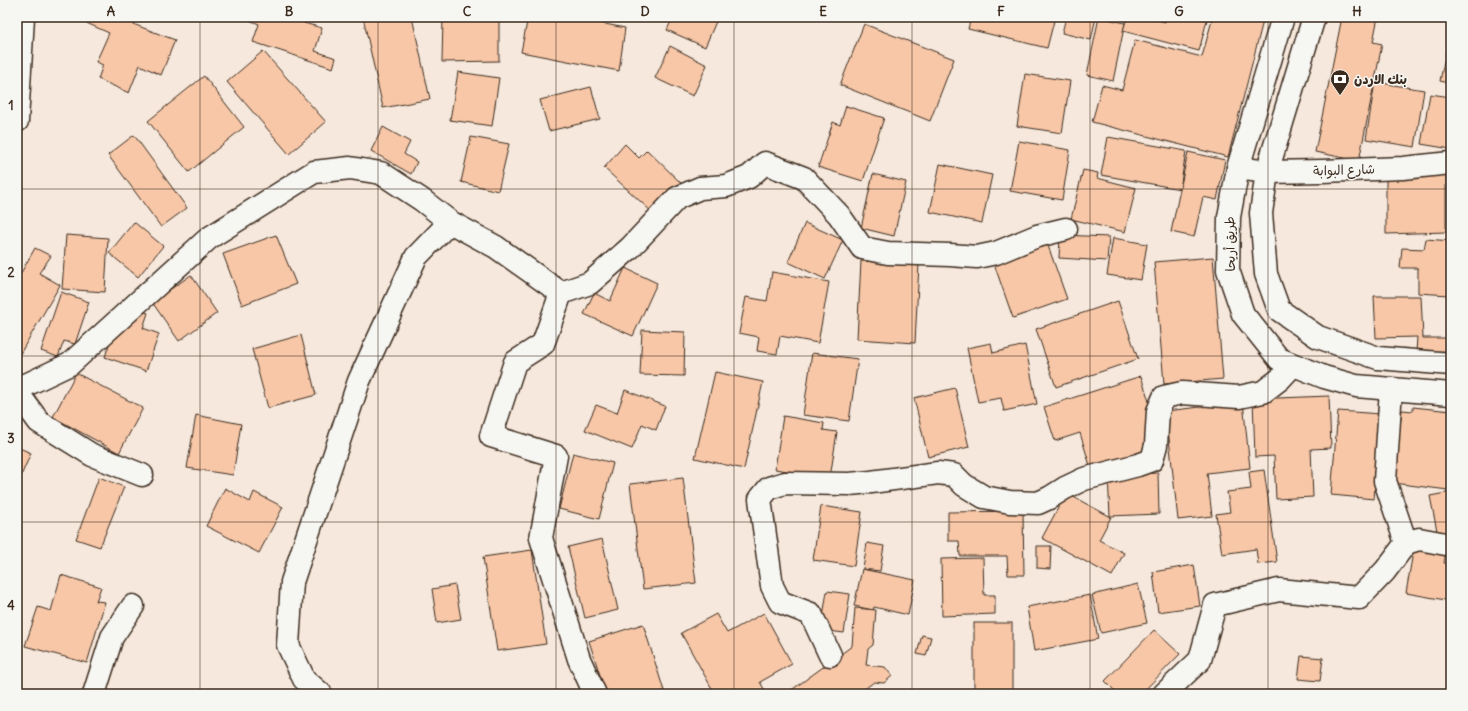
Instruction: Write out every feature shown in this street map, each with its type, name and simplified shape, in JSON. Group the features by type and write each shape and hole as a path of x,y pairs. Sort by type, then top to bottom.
{"street":[{"path":"17,121 23,17"},
{"name":"طريق أريحا","path":"1283,17 1238,168 1229,217 1228,270 1243,314 1279,359 1324,377 1356,386 1451,394"},
{"path":"1314,17 1267,172 1261,213 1266,274 1279,310 1318,338 1378,358 1451,364"},
{"path":"561,292 590,283 630,248 677,198 700,188 726,186 749,177 765,163 804,178 839,214 862,248 888,253 977,257 996,253 1037,236 1066,229"},
{"name":"شارع البوابة","path":"1238,168 1267,172 1403,168 1451,163"},
{"path":"17,386 28,384 70,364 209,238 314,172 350,168 381,173 422,200 450,222 496,247 561,292"},
{"path":"321,694 304,679 288,645 292,582 359,381 416,257 450,222"},
{"path":"561,292 543,344 516,362 491,436 556,456 541,538 579,659 595,694"},
{"path":"830,655 811,614 780,602 772,586 760,499 769,488 785,483 849,484 938,473 954,475 964,485 984,497 1010,502 1038,503 1084,479 1152,460 1156,445 1158,411 1164,397 1182,393 1239,397 1263,392 1280,379 1293,365"},
{"path":"1391,389 1385,481 1406,543"},
{"path":"17,392 39,422 92,455 142,475"},
{"path":"1164,694 1200,660 1215,605 1279,590 1359,598 1384,571 1406,543 1420,539 1451,545"},
{"path":"94,694 112,637 133,606"}],"building":[{"path":"73,17 136,17 133,24 175,40 161,75 140,65 129,93 98,79 103,65 96,62 109,33"},
{"path":"242,17 305,17 304,23 322,28 315,51 336,58 333,68 253,42 259,24"},
{"path":"363,17 412,17 430,99 383,108"},
{"path":"443,17 499,17 499,61 442,62"},
{"path":"528,17 571,17 625,28 619,71 521,52"},
{"path":"673,17 718,17 705,47 667,30"},
{"path":"971,17 1055,17 1047,48 968,29"},
{"path":"1066,17 1096,17 1091,40 1062,33"},
{"path":"1099,17 1125,23 1113,81 1087,75"},
{"path":"1127,17 1146,17 1165,22 1166,17 1195,17 1207,20 1199,51 1123,31"},
{"path":"1200,17 1264,17 1228,157 1092,122 1102,85 1122,90 1135,40 1202,57 1212,20"},
{"path":"1342,17 1378,17 1373,42 1382,44 1359,161 1315,152"},
{"path":"864,24 954,59 930,121 840,85"},
{"path":"1451,32 1451,84 1440,81"},
{"path":"670,46 707,65 693,96 655,78"},
{"path":"263,51 326,122 289,154 227,82"},
{"path":"458,72 499,78 492,126 450,120"},
{"path":"1025,74 1070,81 1062,133 1017,126"},
{"path":"204,76 244,127 189,172 148,121"},
{"path":"1375,82 1424,90 1415,147 1366,139"},
{"path":"591,87 600,119 549,131 540,100"},
{"path":"1430,94 1451,97 1451,149 1421,144"},
{"path":"846,106 884,118 863,181 818,167 833,122 840,125"},
{"path":"383,127 410,142 404,154 417,162 411,174 371,151"},
{"path":"134,135 187,208 161,227 108,155"},
{"path":"471,137 509,144 498,191 461,182"},
{"path":"1108,137 1186,151 1180,189 1101,175"},
{"path":"1019,141 1070,150 1062,200 1010,191"},
{"path":"625,144 639,158 647,150 681,183 653,213 604,168"},
{"path":"1188,152 1225,160 1217,200 1203,197 1194,237 1171,232"},
{"path":"940,164 992,175 982,223 930,212"},
{"path":"1083,170 1098,173 1097,178 1136,188 1125,232 1071,219"},
{"path":"873,174 906,182 894,236 861,228"},
{"path":"1386,175 1446,175 1446,232 1386,234"},
{"path":"134,222 163,246 138,277 109,253"},
{"path":"805,223 843,240 825,279 788,262"},
{"path":"66,235 108,238 105,292 62,289"},
{"path":"276,235 296,284 242,305 223,254"},
{"path":"1060,235 1109,237 1107,261 1059,258"},
{"path":"1113,238 1147,244 1141,280 1107,275"},
{"path":"1426,239 1451,241 1449,295 1418,293 1418,268 1400,268 1402,248 1424,249"},
{"path":"1047,243 1067,299 1013,318 993,261"},
{"path":"35,248 51,256 39,273 60,285 17,359 17,280"},
{"path":"1213,257 1223,379 1164,384 1154,262"},
{"path":"861,261 919,264 915,343 857,339"},
{"path":"625,268 657,283 633,336 584,314 594,293 610,301"},
{"path":"772,272 829,282 818,343 780,336 777,354 757,351 759,337 739,333 746,297 767,301"},
{"path":"191,275 217,313 179,341 152,302"},
{"path":"61,292 89,302 75,344 64,341 58,357 41,351"},
{"path":"1374,296 1421,296 1423,338 1451,338 1451,351 1416,352 1417,337 1376,338"},
{"path":"1118,301 1138,359 1056,387 1036,329"},
{"path":"122,304 148,313 143,328 159,334 146,371 105,357"},
{"path":"642,330 685,332 684,376 640,375"},
{"path":"301,335 316,395 268,408 252,349"},
{"path":"991,343 993,353 1025,345 1037,404 1004,411 1001,398 978,402 967,348"},
{"path":"812,353 858,359 849,421 803,415"},
{"path":"715,372 763,382 744,469 695,458"},
{"path":"76,373 143,408 119,453 53,417"},
{"path":"1141,376 1153,414 1153,449 1091,469 1080,433 1055,441 1044,407"},
{"path":"955,388 969,447 928,457 914,398"},
{"path":"625,390 665,406 656,430 642,424 632,449 585,430 596,405 617,413"},
{"path":"1329,396 1331,448 1311,449 1313,497 1276,499 1274,456 1255,457 1253,399"},
{"path":"1243,402 1250,468 1207,473 1212,516 1178,520 1166,411"},
{"path":"1413,407 1451,411 1451,468 1448,490 1393,483 1402,410 1413,411"},
{"path":"1338,411 1381,414 1374,499 1331,495"},
{"path":"196,415 241,424 233,475 187,468"},
{"path":"783,416 824,423 823,430 837,432 830,478 775,469"},
{"path":"17,447 31,453 17,485"},
{"path":"573,453 613,463 599,519 559,509"},
{"path":"1264,470 1277,562 1258,564 1256,549 1222,554 1216,514 1230,512 1227,492 1251,489 1249,472"},
{"path":"1158,473 1159,514 1110,516 1108,475"},
{"path":"99,477 124,487 100,547 76,539"},
{"path":"683,478 696,583 643,589 630,484"},
{"path":"225,488 250,502 254,492 283,507 259,553 206,526"},
{"path":"1451,492 1451,534 1438,536 1430,496"},
{"path":"1066,493 1111,517 1099,540 1124,553 1112,576 1042,538"},
{"path":"821,506 862,512 854,566 813,560"},
{"path":"1023,511 1024,575 1008,575 1007,556 960,556 959,541 948,541 948,512"},
{"path":"602,539 618,610 585,618 568,547"},
{"path":"867,543 884,546 880,571 863,569"},
{"path":"1037,546 1051,546 1050,569 1037,568"},
{"path":"1414,546 1446,552 1444,563 1451,564 1451,601 1406,593"},
{"path":"532,550 546,644 497,651 483,557"},
{"path":"983,558 984,595 995,595 995,614 942,616 941,559"},
{"path":"1194,565 1200,606 1158,612 1153,572"},
{"path":"862,569 915,580 908,615 874,607 873,610 854,606"},
{"path":"61,575 101,587 96,601 105,602 87,663 25,646 38,607 51,611"},
{"path":"1138,584 1147,623 1101,633 1092,595"},
{"path":"455,585 461,619 437,623 432,589"},
{"path":"827,591 850,594 844,633 821,630"},
{"path":"1090,595 1098,639 1034,651 1027,607"},
{"path":"855,608 876,610 873,645 868,649 866,665 885,667 892,676 884,683 874,682 858,694 786,694 852,646"},
{"path":"764,613 792,664 760,682 767,694 715,694 681,633 716,614 727,633"},
{"path":"974,623 1012,623 1012,694 974,694"},
{"path":"643,624 665,694 606,694 589,641"},
{"path":"1154,630 1180,654 1141,694 1118,694 1105,681"},
{"path":"922,635 931,637 926,656 917,654"},
{"path":"1301,656 1323,658 1320,681 1298,679"}],"place":[{"name":"بنك الاردن","path":"1340,96"}]}
